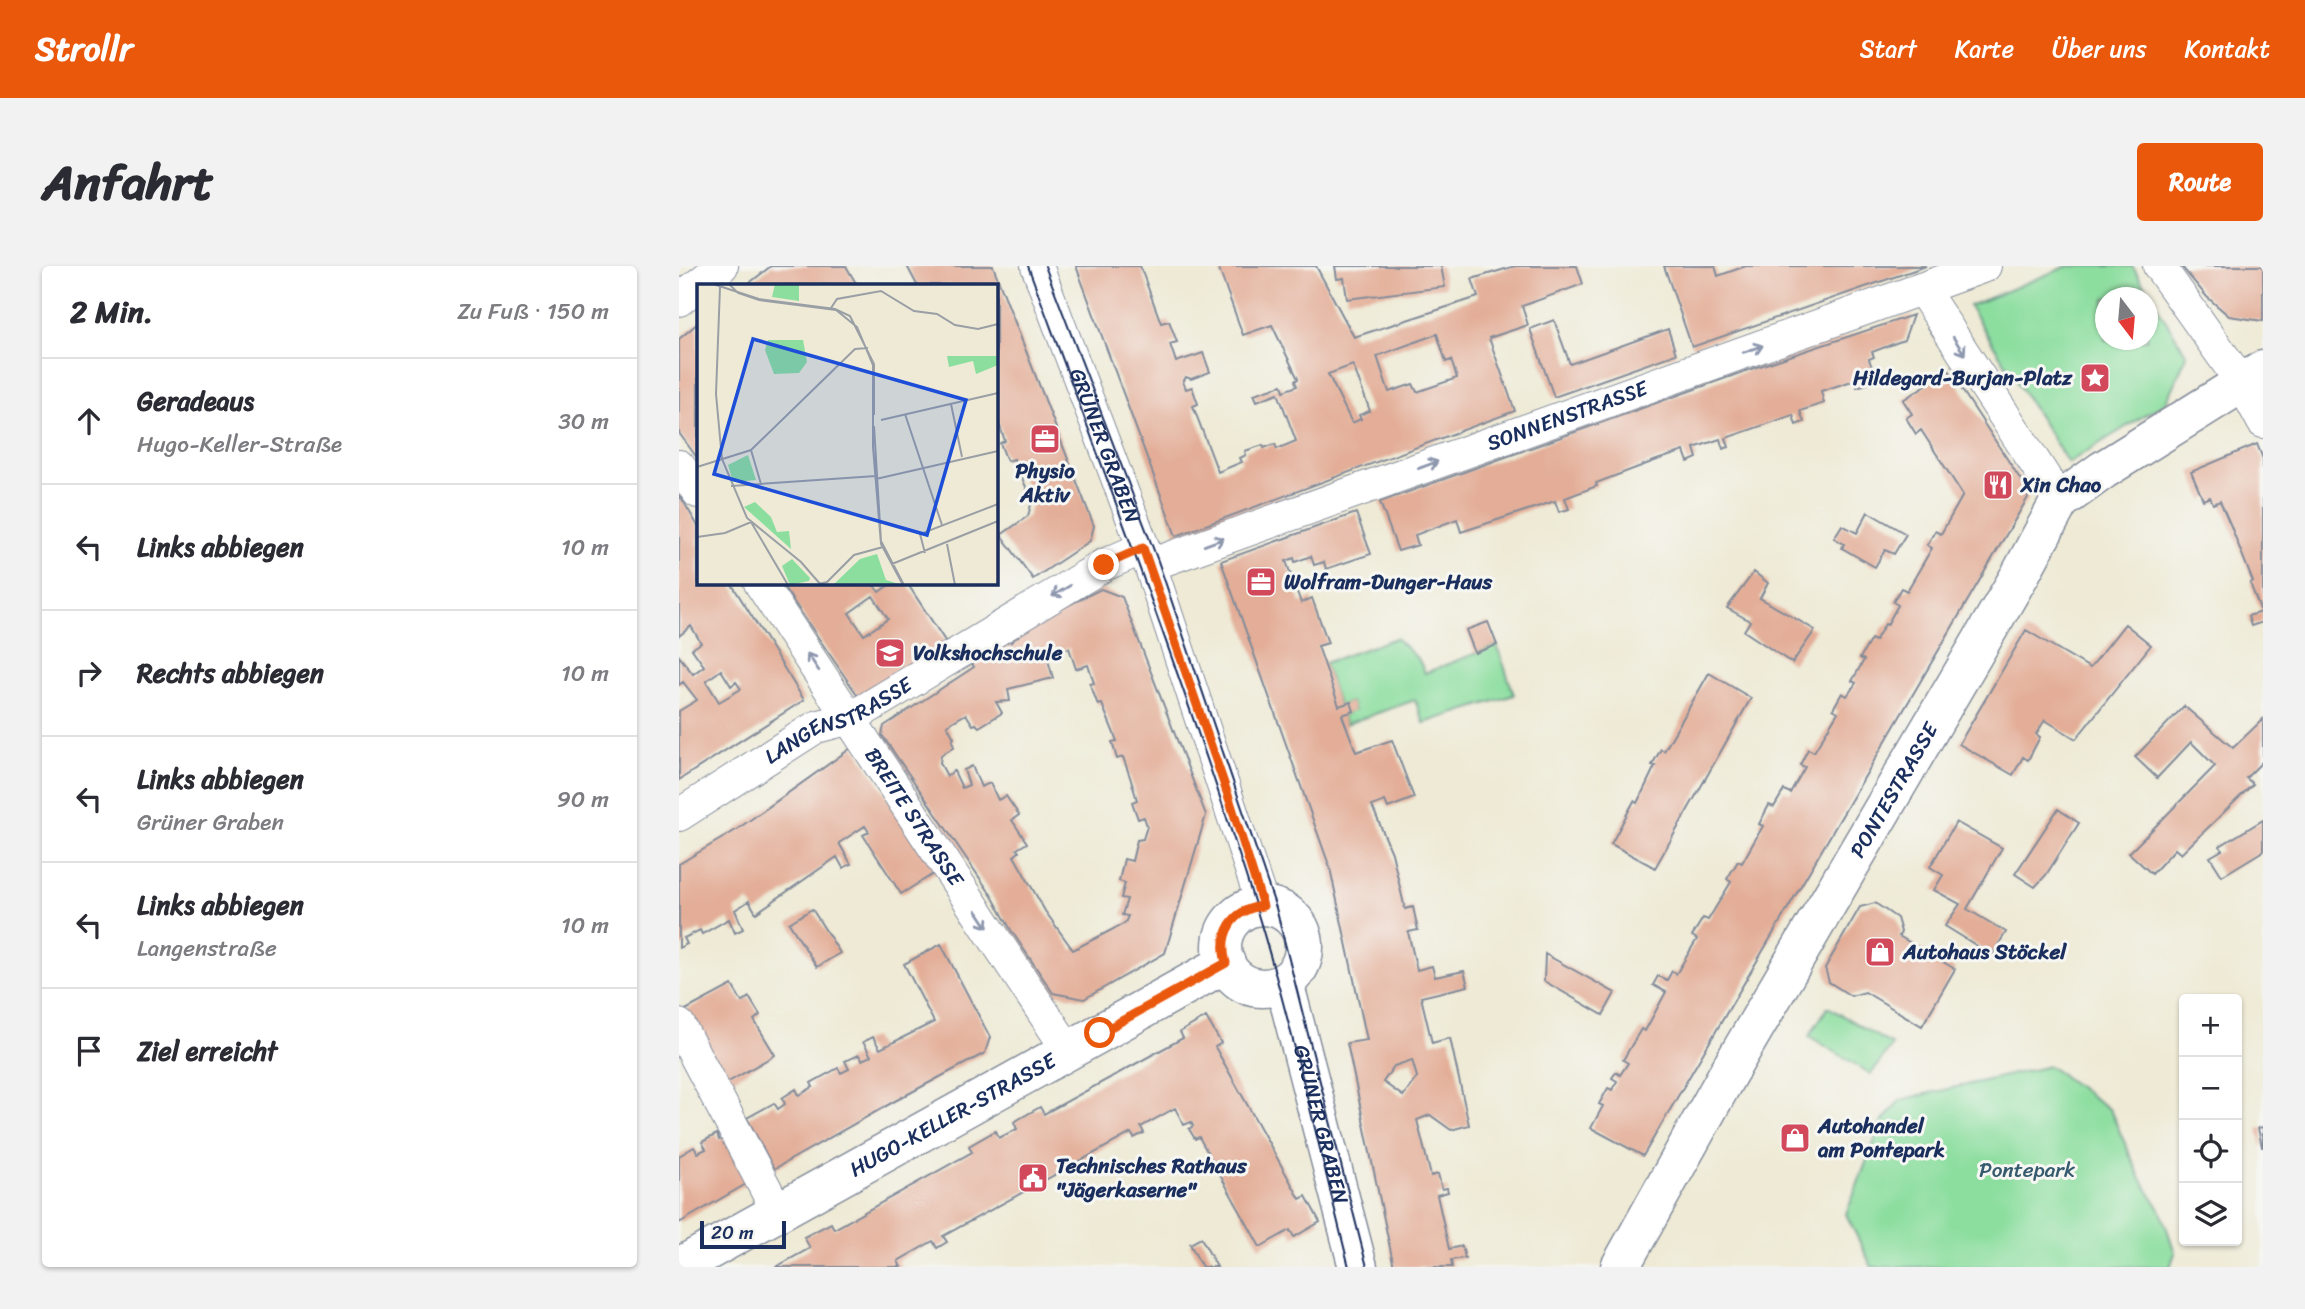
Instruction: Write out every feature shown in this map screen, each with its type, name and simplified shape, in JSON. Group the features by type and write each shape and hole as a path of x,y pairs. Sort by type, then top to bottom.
{"street":[{"path":"699,284 722,266"},
{"name":"GRÜNER GRABEN","path":"1037,266 1146,556 1263,906"},
{"name":"SONNENSTRASSE","path":"1146,556 1985,266"},
{"path":"2159,266 2253,377 2263,422"},
{"path":"679,300 697,286"},
{"path":"1921,289 2060,501"},
{"name":"PONTESTRASSE","path":"1620,1267 1720,1087 2020,575 2060,501 2103,470 2253,377"},
{"path":"679,466 697,491"},
{"name":"LANGENSTRASSE","path":"679,815 816,726 851,718 1104,565 1146,556"},
{"name":"BREITE STRASSE","path":"760,584 851,718 1068,1050"},
{"path":"1263,906 1284,912 1297,924 1301,932 1302,958 1294,973 1284,982 1267,987 1247,984 1231,971 1226,963 1223,939 1227,928 1244,911 1263,906"},
{"name":"HUGO-KELLER-STRASSE","path":"679,1267 1226,963"},
{"name":"GRÜNER GRABEN","path":"1284,982 1358,1267"},
{"path":"679,1025 778,1212"}],"green space":[{"name":"Hildegard-Burjan-Platz","path":"2068,266 2132,266 2145,287 2095,287 2095,350 2158,350 2158,308 2187,355 2166,402 2068,463 1969,306"},
{"path":"1396,638 1419,660 1425,673 1497,645 1514,695 1424,723 1415,700 1346,724 1342,715 1354,710 1351,702 1339,706 1324,663"},
{"path":"1828,1007 1892,1045 1871,1074 1809,1036"},
{"name":"Pontepark","path":"2049,1066 2110,1110 2140,1177 2161,1211 2175,1253 2170,1267 1872,1267 1846,1214 1882,1122 1900,1100"}],"building":[{"path":"771,266 846,266 856,284 748,284"},
{"path":"907,266 993,266 1094,526 1090,541 1033,579 1001,535 1028,516 1032,501 1014,459 1007,461 1000,443 1005,441 997,418 997,284 916,284"},
{"path":"1076,266 1140,266 1161,323 1169,321 1177,342 1170,344 1176,362 1203,353 1210,372 1191,379 1186,377 1183,382 1186,389 1192,387 1198,404 1193,406 1218,472 1242,462 1240,458 1246,455 1245,451 1275,444 1277,449 1296,441 1278,393 1257,401 1254,394 1282,385 1284,391 1297,386 1295,381 1298,379 1272,325 1243,335 1218,266 1316,266 1354,337 1478,297 1472,279 1515,266 1577,266 1583,284 1522,306 1528,325 1489,338 1515,411 1176,536","holes":["1437,334 1446,362 1451,360 1457,378 1417,392 1413,384 1389,392 1377,356","1353,365 1370,411 1359,415 1361,419 1352,423 1328,374"]},
{"path":"1335,266 1441,266 1445,287 1347,299 1344,278 1337,279"},
{"path":"1664,266 1715,266 1718,276 1746,266 1926,266 1692,347"},
{"path":"2181,266 2263,266 2263,321 2229,316 2207,297"},
{"path":"1913,315 1904,340 1872,352 1874,357 1869,359 1874,373 1867,374 1870,383 1857,387 1855,380 1821,391 1824,403 1800,411 1804,422 1796,425 1793,415 1726,438 1729,447 1723,449 1720,439 1694,448 1697,458 1688,462 1684,451 1657,460 1565,498 1569,509 1559,512 1555,501 1461,532 1457,519 1415,535 1418,545 1398,551 1380,502 1754,368"},
{"path":"1554,320 1570,364 1668,329 1676,354 1554,397 1530,329"},
{"path":"697,324 697,458 679,433 679,339"},
{"path":"1949,370 2030,494 1643,1156 1591,1128 1603,1106 1599,1104 1608,1088 1612,1090 1617,1081 1612,1078 1616,1072 1620,1075 1628,1063 1623,1060 1641,1029 1645,1031 1666,992 1653,985 1658,976 1667,980 1672,971 1676,974 1697,939 1692,936 1703,918 1708,920 1731,882 1727,879 1738,861 1742,863 1763,826 1759,824 1769,805 1774,807 1784,790 1790,793 1805,767 1800,765 1808,749 1814,752 1838,712 1833,709 1842,693 1847,696 1856,683 1852,681 1864,660 1860,658 1871,639 1875,641 1885,624 1887,625 1898,605 1893,602 1901,588 1907,591 1932,548 1927,545 1935,531 1941,534 1963,495 1921,430 1916,434 1906,418 1912,414 1903,400"},
{"path":"2257,444 2263,459 2263,622 2251,626 2248,616 2261,612 2250,583 2253,582 2220,501 2213,504 2210,497 2203,500 2191,472"},
{"path":"679,494 697,524 697,584 732,584 804,700 679,780 679,711 697,700 683,682 679,685 679,656 693,674 704,666 692,649 701,643 691,626 679,636","holes":["721,670 731,686 736,682 741,689 719,702 706,681"]},
{"path":"1868,512 1906,534 1894,554 1885,550 1875,567 1842,548 1844,544 1834,538 1842,525 1857,533"},
{"path":"1356,513 1371,554 1326,569 1324,562 1314,565 1311,556 1295,562 1294,558 1286,561 1301,603 1312,598 1328,643 1318,646 1339,706 1351,702 1354,711 1342,715 1356,752 1392,740 1414,798 1388,808 1385,801 1372,806 1392,853 1405,909 1413,907 1418,930 1408,932 1417,970 1432,966 1435,977 1464,971 1468,986 1421,997 1432,1043 1450,1038 1469,1125 1451,1130 1430,1115 1417,1120 1431,1176 1438,1174 1442,1189 1447,1188 1448,1192 1437,1195 1449,1249 1462,1246 1465,1258 1451,1260 1452,1267 1394,1267 1347,1043 1367,1040 1330,868 1221,561","holes":["1412,1060 1417,1077 1403,1096 1383,1082 1394,1066"]},
{"path":"1754,572 1768,583 1760,598 1815,630 1792,663 1744,631 1750,621 1727,608"},
{"path":"782,584 873,584 879,592 891,584 908,584 947,644 860,699","holes":["873,596 888,619 864,635 849,613"]},
{"path":"1101,589 1122,597 1206,815 1165,953 1084,999 1053,993 992,896 882,735 884,726 974,667 968,656 1010,636 1011,642 1034,622","holes":["1069,648 1076,669 1088,665 1094,683 1090,684 1098,705 1102,704 1117,741 1112,742 1117,759 1123,757 1130,777 1137,800 1132,802 1138,819 1144,817 1147,826 1143,839 1137,840 1132,861 1124,859 1119,881 1125,883 1121,898 1127,899 1122,915 1128,916 1125,923 1073,950 1045,911 1014,856 1019,852 1017,849 1027,843 1012,820 1019,815 1006,796 998,800 990,783 981,787 972,766 964,770 969,785 962,788 954,771 947,776 940,763 941,755 954,747 954,738 947,725 966,714 973,725 979,727 1002,713 996,702 1010,701 1008,689 1053,678 1047,656"]},
{"path":"1488,622 1497,645 1475,653 1466,630"},
{"path":"2125,624 2151,645 2076,739 2045,720 2036,734 2040,737 2028,760 2023,757 2013,775 1959,744 2026,630 2090,668"},
{"path":"1709,673 1751,698 1655,868 1611,844 1634,801 1637,803 1661,749 1664,751"},
{"path":"2184,706 2233,748 2263,719 2263,761 2246,778 2253,784 2181,854 2175,849 2152,874 2129,853 2215,766 2191,742 2157,778 2135,757"},
{"path":"854,746 938,871 901,894 863,835 869,832 865,826 839,843 851,864 843,868 837,857 756,913 749,901 735,910 743,929 735,933 729,919 702,934 700,930 684,938 687,944 679,948 679,864 736,830"},
{"path":"2058,809 2079,823 2046,875 2035,887 2015,874"},
{"path":"2263,820 2263,851 2222,876 2210,857 2222,850 2220,846"},
{"path":"1956,822 2002,848 1967,909 2006,932 1992,955 1945,926 1960,904 1934,890 1943,875 1930,867"},
{"name":"Autohaus Stöckel","path":"1875,903 1897,918 1901,932 1899,936 1955,969 1922,1026 1865,992 1851,996 1829,982 1825,968 1860,907"},
{"path":"812,909 840,953 817,967 789,923"},
{"path":"941,944 990,1037 985,1053 774,1169 747,1118 774,1103 778,1109 785,1104 782,1098 796,1089 799,1095 813,1087 811,1083 838,1068 841,1073 849,1069 845,1061 859,1055 862,1060 871,1056 863,1042 873,1037 880,1049 934,1022 904,964"},
{"path":"1545,954 1615,993 1603,1015 1544,981"},
{"path":"732,985 742,1002 749,997 760,1015 754,1020 775,1055 723,1085 680,1013"},
{"path":"1206,1017 1221,1043 1215,1047 1300,1199 1306,1196 1320,1222 1294,1237 1290,1230 1260,1247 1199,1137 1195,1139 1189,1129 1193,1126 1191,1122 1184,1125 1175,1108 1141,1127 1144,1133 1134,1138 1131,1133 943,1236 947,1242 937,1248 933,1241 898,1261 901,1267 776,1267 810,1248 804,1237 831,1223 834,1229 972,1152 969,1146 995,1131 999,1138 1017,1129 1014,1122 1040,1107 1044,1114 1183,1038 1180,1032"},
{"path":"2263,1127 2263,1147 2262,1147 2258,1128"},
{"path":"717,1134 719,1140 728,1135 753,1180 679,1223 679,1156 694,1147 698,1153 706,1149 702,1142"},
{"path":"1201,1238 1217,1267 1202,1267 1190,1244"}],"tram line":[{"path":"1028,266 1167,645 1245,873 1288,1020 1349,1267"},
{"path":"1045,266 1158,561 1276,908 1367,1267"}],"place":[{"name":"Hildegard-Burjan-Platz","path":"2095,378"},
{"name":"Physio Aktiv","path":"1045,439"},
{"name":"Xin Chao","path":"1998,485"},
{"name":"Wolfram-Dunger-Haus","path":"1261,582"},
{"name":"Volkshochschule","path":"890,653"},
{"name":"Autohaus Stöckel","path":"1880,952"},
{"name":"Autohandel am Pontepark","path":"1795,1138"},
{"name":"Technisches Rathaus \"Jägerkaserne\"","path":"1033,1178"}],"route":[{"path":"1100,1033 1226,963 1223,939 1227,928 1234,918 1244,911 1263,906 1143,548 1104,565"}]}
